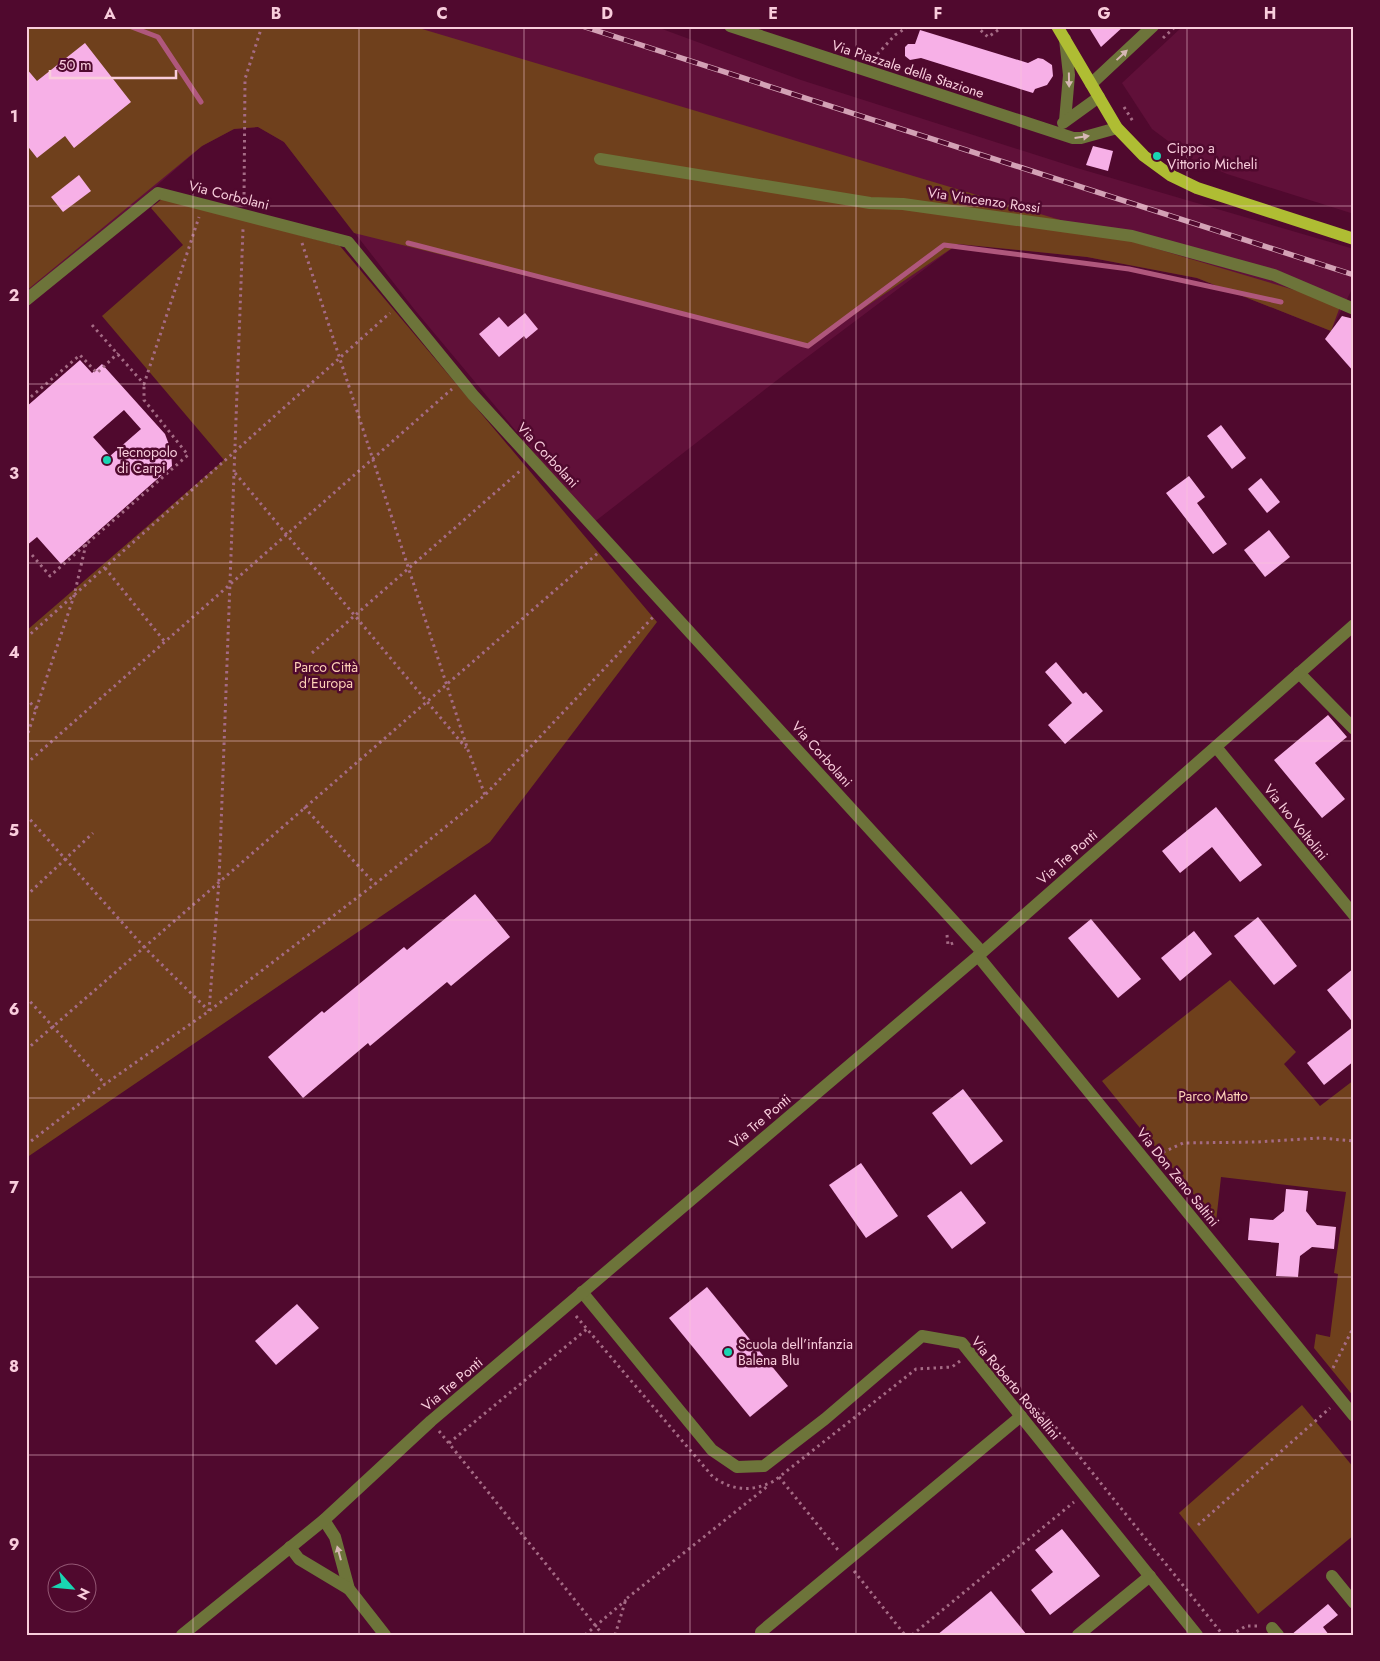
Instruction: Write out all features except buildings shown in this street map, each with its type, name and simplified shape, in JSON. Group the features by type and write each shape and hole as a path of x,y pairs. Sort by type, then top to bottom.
{"main road":[{"path":"1057,26 1117,128 1144,156 1170,175 1197,188 1354,239"}],"street":[{"name":"Via Piazzale della Stazione","path":"730,26 862,71 1073,138 1081,138 1117,128"},
{"path":"1091,84 1153,26"},
{"path":"1065,39 1069,76 1065,121"},
{"path":"1048,131 1099,97"},
{"name":"Via Vincenzo Rossi","path":"600,160 870,203 903,204 1132,236 1274,275 1354,309"},
{"name":"Via Corbolani","path":"26,300 158,193 348,242 473,395 980,954"},
{"name":"Via Tre Ponti","path":"182,1635 324,1520 431,1421 980,954 1354,625"},
{"path":"1299,673 1354,729"},
{"name":"Via Ivo Voltolini","path":"1216,747 1354,915"},
{"name":"Via Don Zeno Saltini","path":"980,954 1145,1161 1354,1416"},
{"name":"Via Roberto Rossellini","path":"582,1292 712,1450 737,1467 764,1466 825,1419 922,1336 962,1343 1197,1635"},
{"path":"761,1632 1021,1416"},
{"path":"324,1520 335,1536 350,1589 384,1635"},
{"path":"290,1547 299,1559 350,1589"},
{"path":"1078,1635 1150,1576"},
{"path":"1332,1576 1354,1603"}],"path":[{"path":"208,1010 219,881 244,214 245,79 262,26"},
{"path":"862,71 895,35 909,26"},
{"path":"976,26 988,37 1004,26"},
{"path":"1161,40 1176,26"},
{"path":"1120,102 1136,125"},
{"path":"32,555 50,576 188,455 144,400 144,384 203,204"},
{"path":"297,228 468,750 485,795"},
{"path":"26,638 390,312"},
{"path":"92,325 144,384"},
{"path":"26,401 80,355 97,373 118,354"},
{"path":"26,764 452,389"},
{"path":"312,653 522,470"},
{"path":"234,473 468,750"},
{"path":"26,739 74,596 86,544"},
{"path":"26,1050 598,552"},
{"path":"105,568 165,642"},
{"path":"26,1145 105,1084 208,1010 375,884 485,795 655,615"},
{"path":"26,698 36,710"},
{"path":"304,807 375,884"},
{"path":"26,815 144,947 208,1010"},
{"path":"26,896 93,833"},
{"path":"26,997 105,1084"},
{"path":"1145,1161 1183,1143 1257,1142 1320,1138 1354,1141"},
{"path":"567,1305 713,1477 725,1485 744,1489 762,1487 774,1481"},
{"path":"1325,1382 1354,1326"},
{"path":"449,1443 587,1329"},
{"path":"585,1635 774,1481 916,1369 952,1367 970,1353"},
{"path":"1198,1525 1340,1399"},
{"path":"1024,1400 1046,1415 1223,1635"},
{"path":"431,1421 603,1635"},
{"path":"912,1635 1084,1494"},
{"path":"615,1635 626,1600"},
{"path":"1231,1635 1246,1626 1272,1629"}],"shaded area":[{"path":"26,26 654,26 801,80 1077,168 1354,249 1354,285 1331,331 1197,278 1087,257 958,244 794,367 593,523 414,309 284,142 258,127 234,129 202,146 26,300"},
{"path":"1183,26 1354,26 1354,214 1227,174 1192,159 1152,129 1122,83"}],"green space":[{"path":"26,26 412,26 1341,304 1331,331 1197,278 1087,257 958,244 808,346 354,233 284,142 258,127 234,129 202,146 26,291"},
{"name":"Parco Città d'Europa","path":"163,198 340,246 657,622 490,842 26,1158 26,631 224,460 102,316 183,245 151,208"},
{"name":"Parco Matto","path":"1230,980 1296,1052 1284,1064 1320,1106 1354,1080 1354,1397 1314,1348 1316,1334 1330,1337 1338,1274 1334,1273 1346,1192 1221,1177 1216,1222 1102,1081"},
{"path":"1302,1405 1354,1468 1354,1535 1258,1614 1179,1513"}],"waterway":[{"path":"129,26 158,37 201,102"},
{"path":"408,243 808,346 944,245 1129,269 1281,302"}],"railway":[{"path":"582,26 1354,275"}],"place":[{"name":"Cippo a Vittorio Micheli","path":"1157,156"},
{"name":"Tecnopolo di Carpi","path":"107,460"},
{"name":"Scuola dell’infanzia Balena Blu","path":"728,1352"}]}
